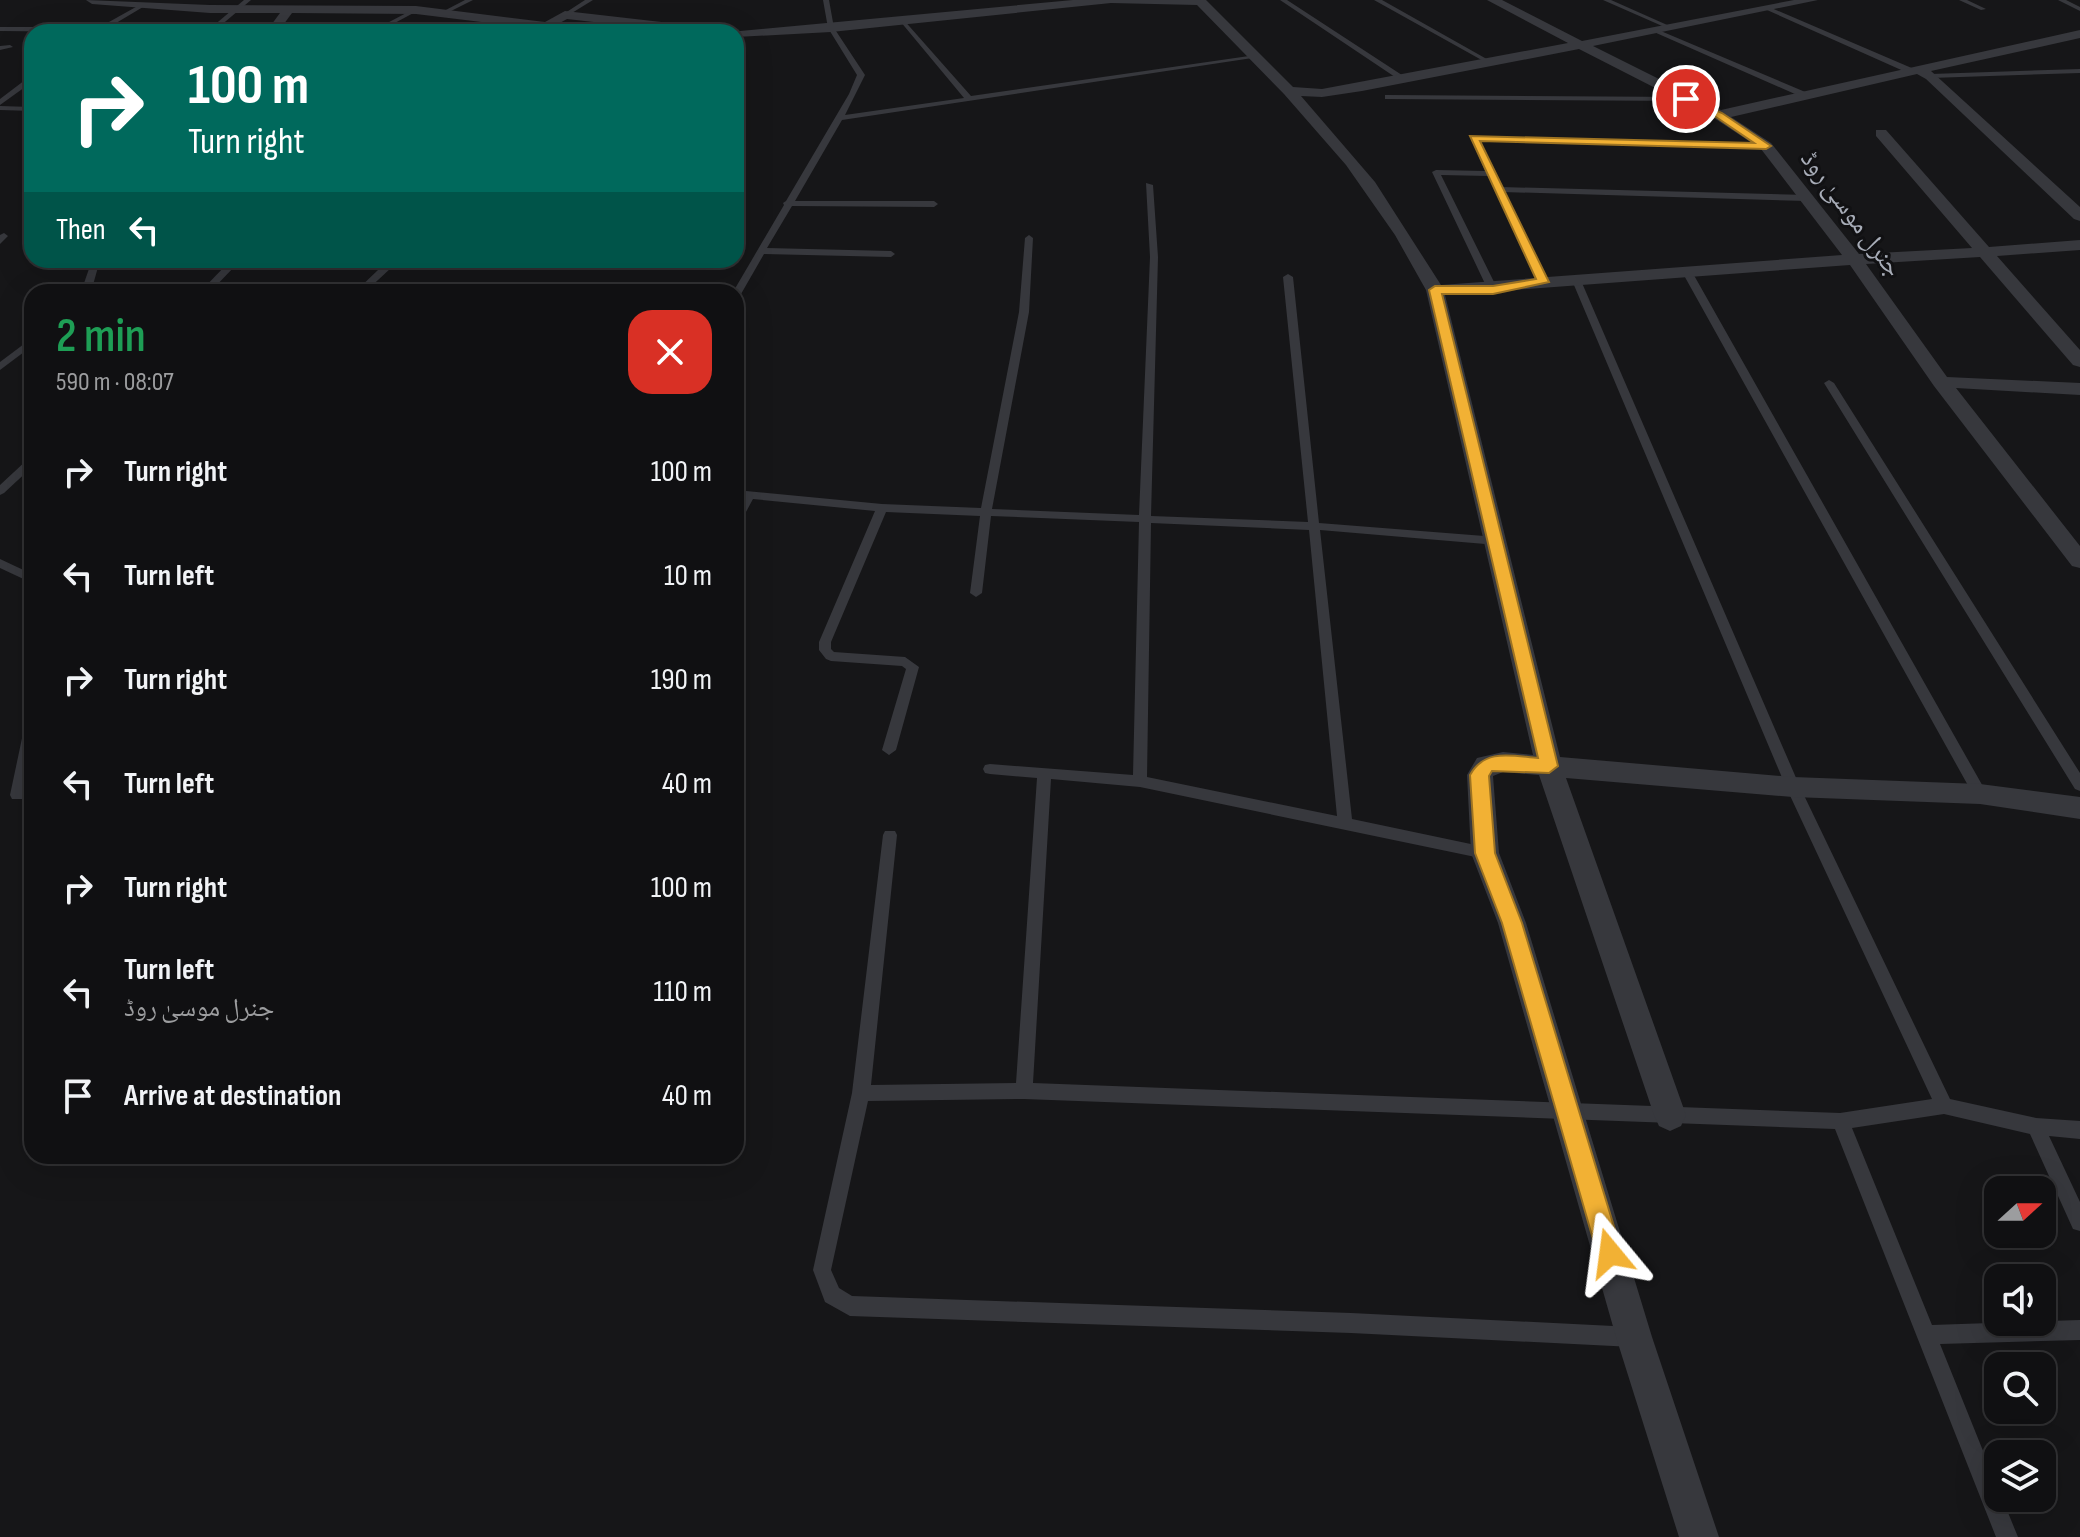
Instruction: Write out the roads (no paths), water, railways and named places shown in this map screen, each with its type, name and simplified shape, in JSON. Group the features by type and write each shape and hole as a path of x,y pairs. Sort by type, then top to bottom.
{"street":[{"path":"92,0 416,10 512,24"},
{"path":"929,0 933,17"},
{"path":"744,33 831,28 933,17 1021,3 1108,0"},
{"path":"1114,0 1200,1 1345,151 1397,223 1435,290 1549,766 1670,1115"},
{"name":"جنرل موسیٰ روڈ","path":"1493,0 1719,115 1766,146 1854,259 1941,382 2080,561"},
{"path":"1289,91 1322,93 1404,79 1812,0"},
{"path":"278,24 290,8"},
{"path":"551,24 565,15 644,24"},
{"path":"1719,115 2080,34"},
{"path":"1913,70 1931,76 2080,216"},
{"path":"1881,133 2080,361"},
{"path":"1435,290 1493,290 1576,278 2080,245"},
{"path":"1941,382 2080,389"},
{"path":"1699,1537 1634,1337 1512,923 1485,853 1480,775 1486,765 1503,762 1793,787 1980,794 2080,808"}],"lane":[{"path":"443,13 470,0"},
{"path":"565,15 590,0"},
{"path":"742,284 861,75 831,28 826,0"},
{"path":"1283,0 1404,79"},
{"path":"1377,0 1489,62"},
{"path":"1606,0 1671,28"},
{"path":"1962,0 1983,9"},
{"path":"2061,0 2080,9"},
{"path":"110,24 145,4"},
{"path":"219,24 243,4"},
{"path":"1769,9 1913,70"},
{"path":"389,24 416,10"},
{"path":"902,20 970,100"},
{"path":"0,29 24,29"},
{"path":"1656,31 1807,96"},
{"path":"0,48 10,47"},
{"path":"839,118 1256,57"},
{"path":"1931,76 2080,71"},
{"path":"0,104 24,85"},
{"path":"1388,97 1686,99"},
{"path":"0,104 24,108"},
{"path":"1543,282 1473,138 1766,146"},
{"path":"1489,174 1436,172 1493,290"},
{"path":"1140,781 1154,257 1149,185"},
{"path":"1497,189 1807,198"},
{"path":"787,203 934,204"},
{"path":"976,593 986,513 1024,312 1029,238"},
{"path":"763,251 891,254"},
{"path":"213,284 228,268"},
{"path":"369,284 386,268"},
{"path":"1686,270 1980,794"},
{"path":"1288,277 1345,824"},
{"path":"1576,278 1793,787 1944,1106"},
{"path":"0,367 24,348"},
{"path":"1829,383 2080,785"},
{"path":"0,491 24,468"},
{"path":"744,495 882,508 1313,526 1497,541"},
{"path":"882,508 825,642 825,650 831,656 905,662 913,667 889,750"},
{"path":"0,563 24,575"},
{"path":"17,795 24,762"},
{"path":"990,769 1140,781 1485,853"},
{"path":"1024,1091 1044,774"},
{"path":"890,835 861,1093 822,1270 832,1295 850,1306 1351,1323 1634,1337"},
{"path":"861,1093 1024,1091 1840,1121 1944,1106 2036,1127 2080,1130"},
{"path":"1840,1121 2007,1537"},
{"path":"2036,1127 2080,1222"},
{"path":"1927,1335 2080,1330"}]}
